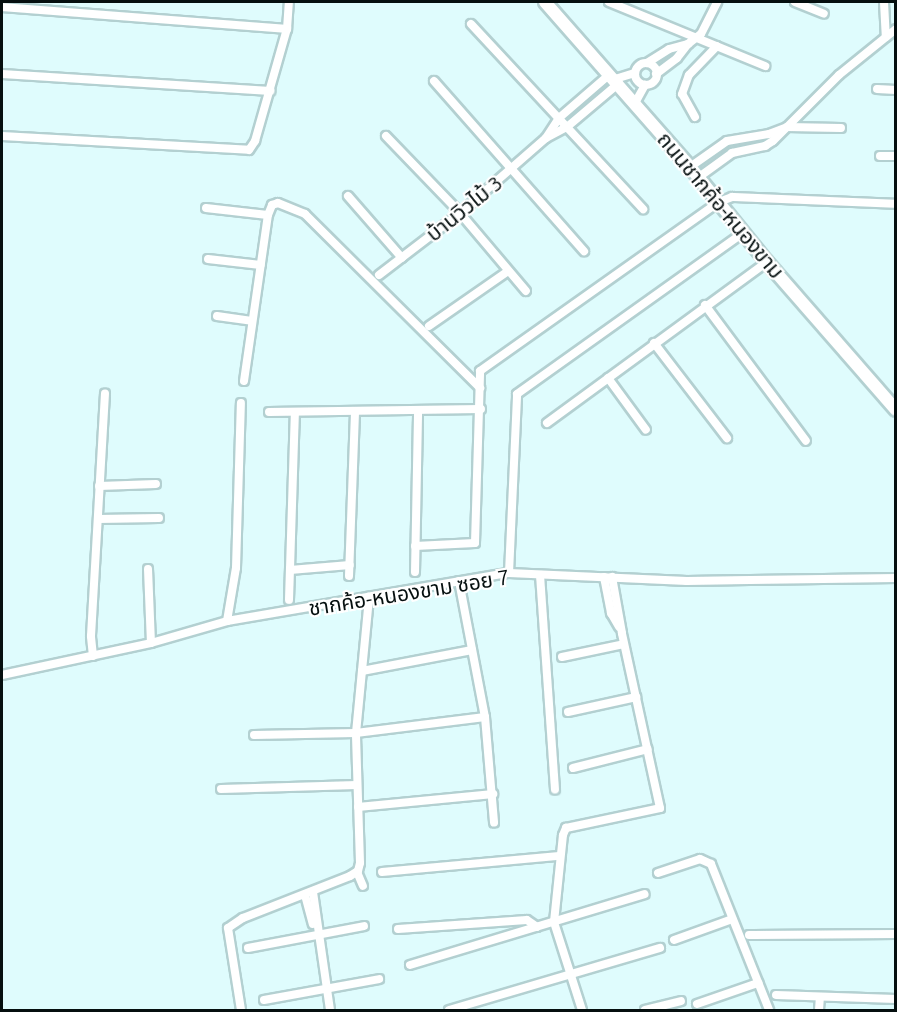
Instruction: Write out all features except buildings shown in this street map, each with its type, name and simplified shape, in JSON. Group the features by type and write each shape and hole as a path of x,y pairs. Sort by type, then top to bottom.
{"street":[{"path":"2,136 249,150 255,141 287,29 289,2"},
{"name":"ถนนชากค้อ-หนองขาม","path":"545,2 636,103 767,262 896,410"},
{"path":"609,2 765,66"},
{"path":"656,74 677,58 688,44 701,34 717,2"},
{"path":"795,2 824,14"},
{"path":"884,2 886,37"},
{"path":"2,7 287,29"},
{"path":"471,24 643,209"},
{"path":"699,177 732,153 765,146 839,75 896,29"},
{"path":"615,79 635,73 637,68 669,49 688,44"},
{"path":"695,117 682,94 689,75 717,46"},
{"path":"635,73 639,83 645,84 655,80 656,74 652,65 647,63"},
{"path":"2,74 270,91"},
{"name":"บ้านวิวไม้ 3","path":"546,138 559,118 615,79"},
{"name":"บ้านวิวไม้ 3","path":"379,275 460,213 546,138 567,127 615,79"},
{"path":"434,81 584,251"},
{"path":"636,103 645,84"},
{"path":"877,89 896,90"},
{"path":"690,167 727,141 769,134 787,127 841,128"},
{"path":"386,136 460,213 526,291"},
{"path":"880,156 896,156"},
{"path":"348,196 402,258"},
{"path":"416,546 475,543 481,409 480,371 719,202 732,197 896,204"},
{"path":"243,381 268,215 272,204 278,203 305,214 480,388"},
{"path":"206,208 268,215"},
{"path":"509,573 517,394 743,233"},
{"path":"208,259 261,265"},
{"path":"547,423 767,262"},
{"path":"429,326 508,271"},
{"path":"705,306 806,441"},
{"path":"217,316 252,321"},
{"path":"654,343 727,438"},
{"path":"608,378 646,430"},
{"path":"93,656 91,636 105,393"},
{"path":"227,621 236,568 241,403"},
{"path":"269,412 355,413 481,409"},
{"path":"415,572 418,411"},
{"path":"290,600 295,412"},
{"path":"349,576 355,413"},
{"path":"99,486 156,484"},
{"path":"98,519 159,518"},
{"path":"290,570 350,565"},
{"path":"148,569 151,644"},
{"name":"ชากค้อ-หนองขาม ซอย 7","path":"2,675 151,644 227,621 509,573 687,581 896,578"},
{"path":"540,575 555,789"},
{"path":"582,1011 554,922 559,856 566,828 660,808 608,577"},
{"path":"459,581 485,717 494,823"},
{"path":"363,886 357,872 360,863 356,733 369,597"},
{"path":"562,657 624,644"},
{"path":"362,671 472,650"},
{"path":"568,712 636,697"},
{"path":"254,735 356,733 485,717"},
{"path":"573,768 648,749"},
{"path":"221,789 357,785"},
{"path":"358,807 493,794"},
{"path":"382,872 559,856"},
{"path":"658,873 700,859 711,864 769,1011"},
{"path":"241,1011 228,928 243,918 357,872"},
{"path":"309,893 330,1011"},
{"path":"410,965 645,894"},
{"path":"398,929 527,920 537,927"},
{"path":"674,940 732,920"},
{"path":"248,948 364,926"},
{"path":"749,935 896,934"},
{"path":"449,1011 660,948"},
{"path":"264,1000 379,979"},
{"path":"697,1004 758,983"},
{"path":"776,994 896,999"},
{"path":"819,1011 820,997"},
{"path":"645,1011 681,1001"}]}
